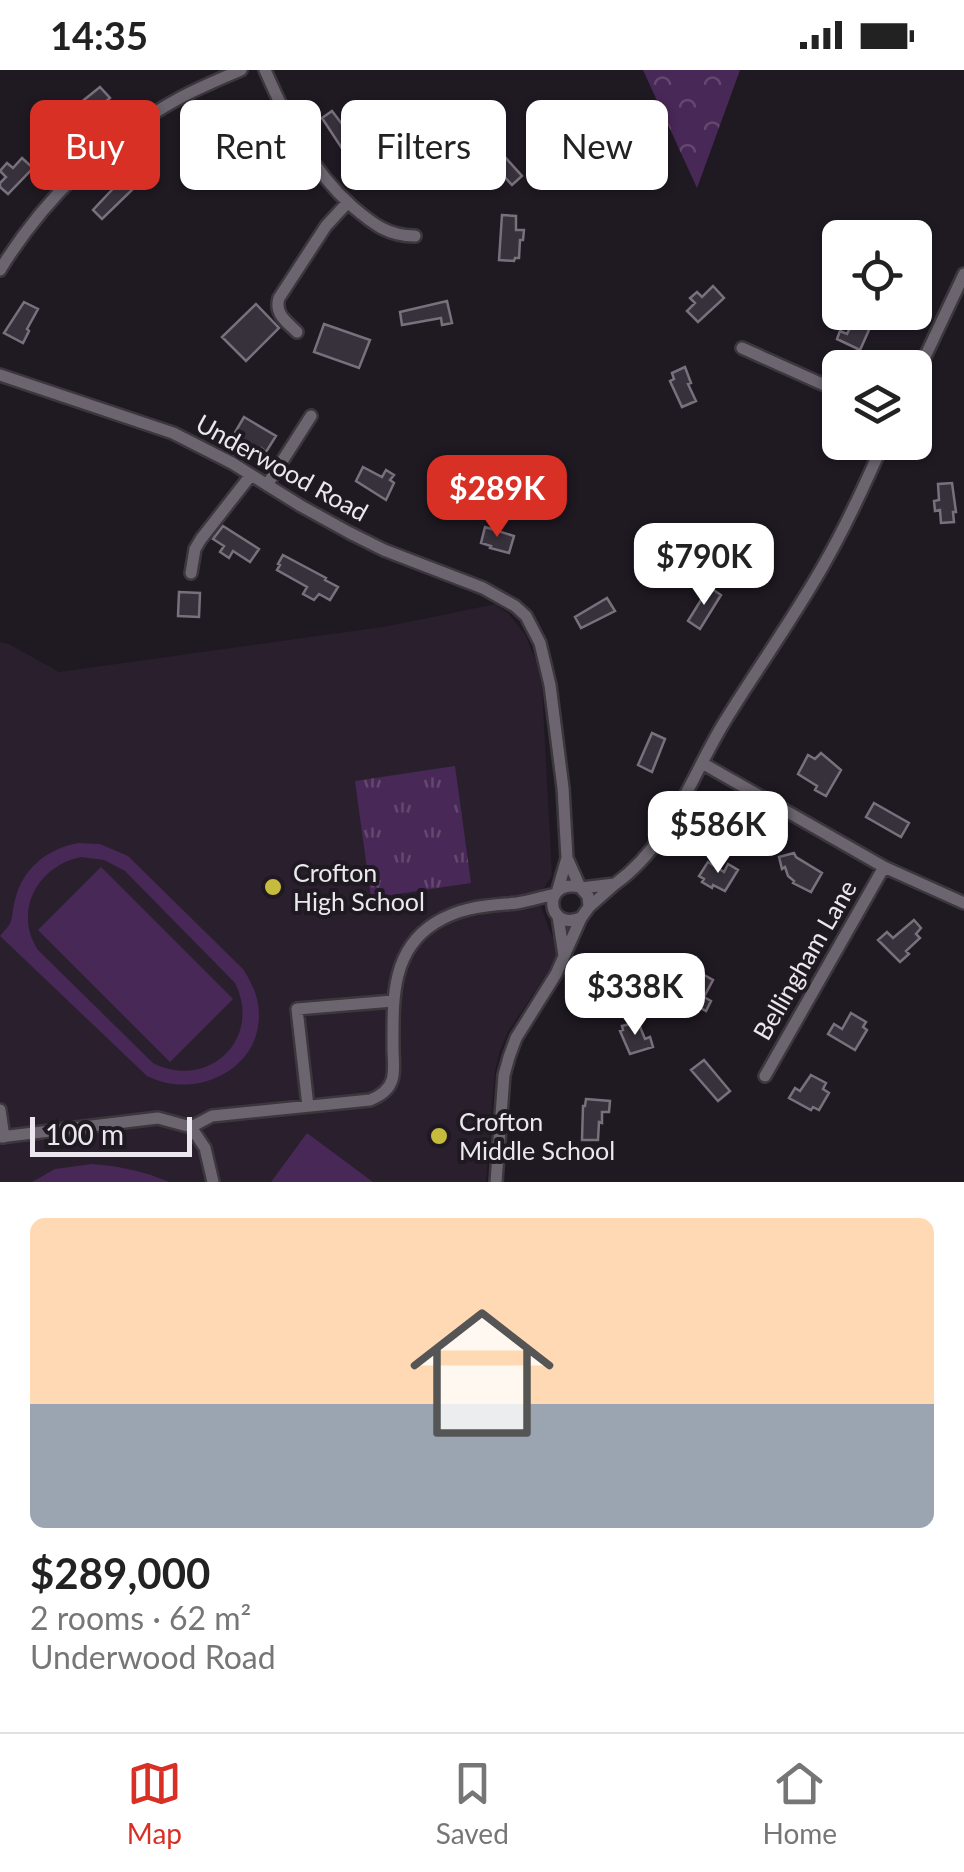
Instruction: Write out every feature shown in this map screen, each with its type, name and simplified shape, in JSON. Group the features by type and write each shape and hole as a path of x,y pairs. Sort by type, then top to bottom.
{"street":[{"path":"0,270 43,211 91,161 177,100 241,70"},
{"path":"265,70 308,158 348,202 388,232 415,236"},
{"path":"297,332 278,312 278,298 326,226 348,202"},
{"path":"928,350 964,274"},
{"path":"742,348 822,384"},
{"name":"Underwood Road","path":"0,375 205,448 384,550 499,596 526,616 540,642 550,684 564,788 567,858 556,892"},
{"path":"267,485 311,416"},
{"path":"518,903 569,922 585,913 656,846 723,724 823,566 875,460"},
{"path":"191,573 201,540 251,475"},
{"path":"702,763 884,866 964,904"},
{"name":"Underwood Road","path":"567,858 580,887"},
{"name":"Bellingham Lane","path":"766,1076 884,866"},
{"path":"191,1127 212,1116 370,1100 385,1091 393,1077 394,986 404,956 432,924 454,912 518,903 568,885 615,884"},
{"path":"496,1182 502,1095 509,1057 585,913 588,896 580,887"},
{"path":"556,892 552,900 564,956"},
{"path":"308,1106 297,1009 393,1002"},
{"path":"0,1110 2,1137 158,1118 191,1127 205,1148 213,1182"}],"shaded area":[{"name":"Crofton High School","path":"495,604 525,634 542,687 552,875 538,898 559,947 553,964 508,1032 500,1051 486,1182 0,1182 0,642 59,672 389,626"}],"green space":[{"path":"643,70 740,70 697,188 668,125 668,100 657,100"},
{"path":"455,766 471,883 371,898 355,781"},
{"path":"100,844 128,856 243,969 257,999 258,1026 241,1061 207,1081 167,1083 147,1076 0,936 10,922 19,889 30,869 67,846","holes":["81,857 104,860 125,871 235,983 242,1004 242,1023 236,1040 210,1065 173,1070 153,1063 38,950 28,921 29,906 41,880 65,862"]},
{"path":"101,867 233,999 170,1062 38,930"},
{"path":"307,1133 373,1182 271,1182"},
{"path":"92,1164 131,1170 169,1182 32,1182 55,1169"}],"building":[{"path":"100,87 110,98 108,100 84,100"},
{"path":"332,111 341,123 341,147 322,118"},
{"path":"22,158 30,165 30,171 8,194 0,187 6,177 0,171 7,163 13,168"},
{"path":"506,158 522,176 512,185 506,178"},
{"path":"112,190 132,190 102,219 93,210"},
{"path":"502,215 516,216 516,230 524,230 519,258 514,261 499,260"},
{"path":"713,286 724,298 698,322 687,311 695,303 690,298 697,292 702,297"},
{"path":"447,301 452,323 442,325 441,318 402,325 400,312"},
{"path":"24,302 38,309 23,343 4,333"},
{"path":"256,304 279,328 246,361 222,337"},
{"path":"324,324 370,340 359,368 314,352"},
{"path":"849,330 869,330 860,350 837,339 840,331 847,334"},
{"path":"685,367 696,401 682,407 670,381 674,379 672,373"},
{"path":"244,417 276,436 266,452 234,434"},
{"path":"363,467 382,477 386,470 394,475 386,500 356,481"},
{"path":"952,483 954,522 941,523 934,501 939,500 938,484"},
{"path":"223,526 259,549 250,562 233,551 229,558 220,552 224,546 213,539"},
{"path":"485,527 514,536 509,553 481,543"},
{"path":"283,555 338,587 330,600 319,594 314,600 303,594 307,587 277,570"},
{"path":"709,587 721,595 700,629 688,621"},
{"path":"179,592 200,593 199,617 178,616"},
{"path":"607,598 615,611 581,628 575,617"},
{"path":"652,733 665,739 652,772 638,765"},
{"path":"821,753 841,770 826,796 798,774 808,755 815,759"},
{"path":"874,803 909,823 901,837 866,817"},
{"path":"794,853 822,873 811,892 793,883 785,867 782,869 779,857"},
{"path":"708,862 724,872 728,864 738,870 725,891 702,882 704,879 699,876"},
{"path":"914,920 921,928 916,934 920,938 900,962 878,940 887,932 893,938"},
{"path":"697,971 713,980 704,997 711,1001 706,1011 679,996 687,974 693,978"},
{"path":"851,1013 866,1022 863,1027 867,1030 855,1050 828,1034 834,1024 842,1029"},
{"path":"638,1022 653,1047 630,1054 620,1031 622,1026"},
{"path":"704,1060 730,1091 718,1101 691,1070"},
{"path":"811,1075 826,1083 823,1089 829,1093 819,1110 789,1098 795,1088 800,1091"},
{"path":"586,1099 610,1101 609,1112 602,1112 598,1140 582,1140"}],"place":[{"name":"Crofton High School","path":"273,887"},
{"name":"Crofton Middle School","path":"439,1136"}]}
